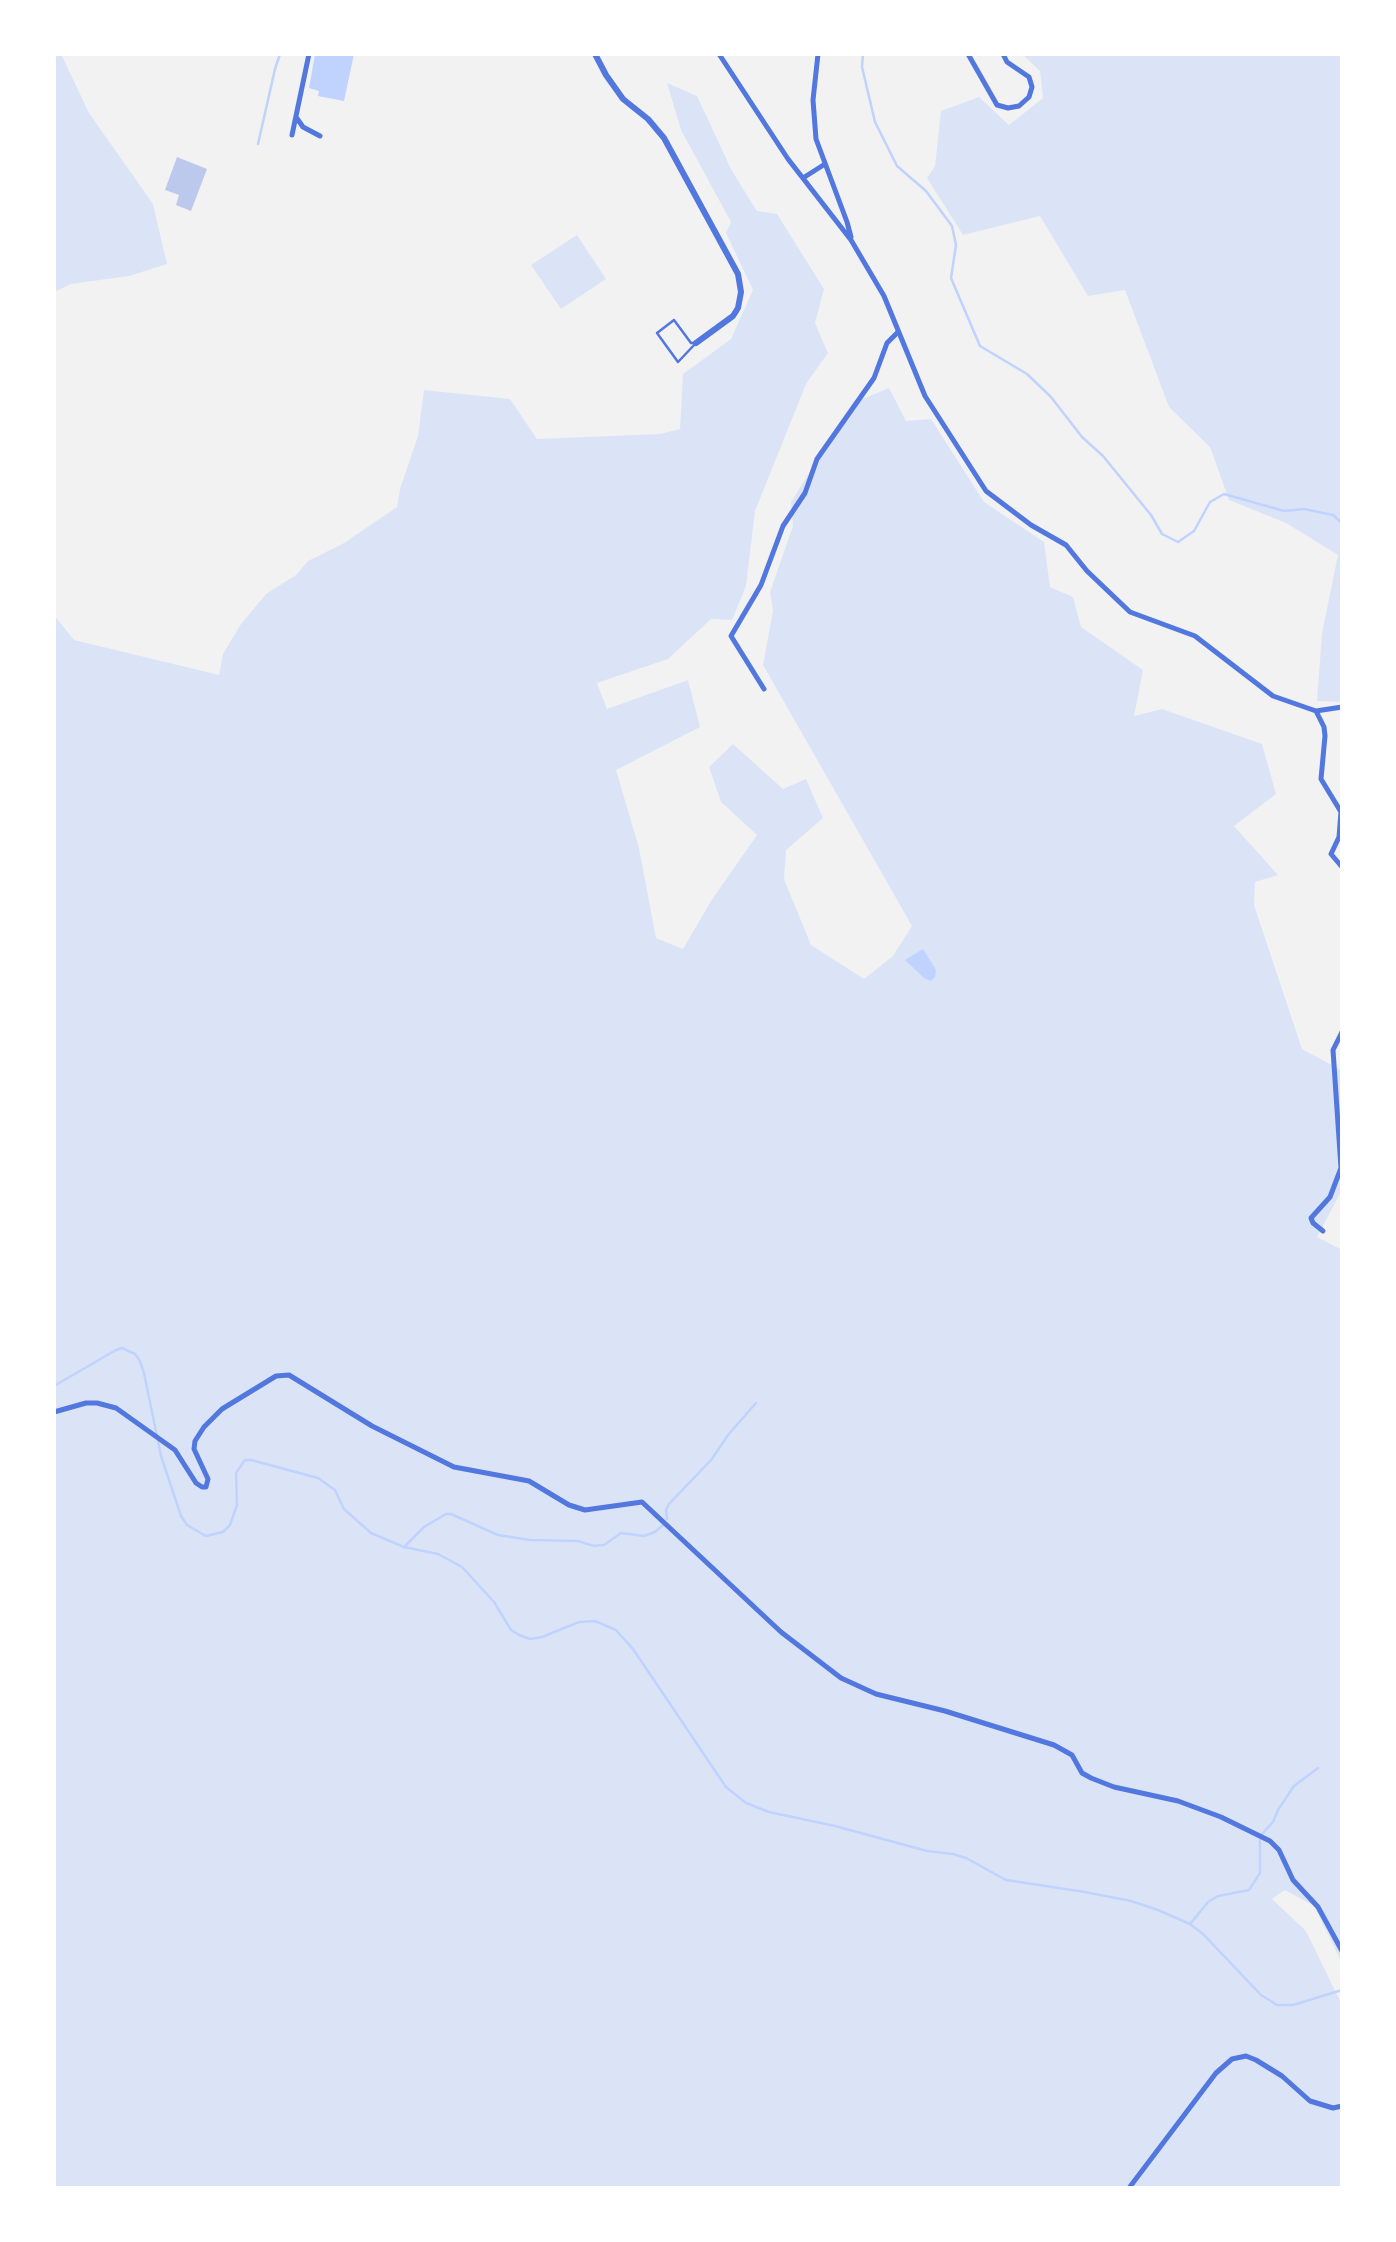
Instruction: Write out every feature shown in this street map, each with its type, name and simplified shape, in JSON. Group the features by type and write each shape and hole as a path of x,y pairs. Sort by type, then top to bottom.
{"street":[{"path":"292,135 309,54"},
{"path":"595,54 623,99 648,119 664,138 738,274 741,292 733,316 696,343"},
{"path":"719,54 803,178 851,240 884,296 925,396 986,491 1031,525 1066,545 1087,571 1130,612 1195,636 1273,696 1316,711 1342,707"},
{"path":"818,54 813,100 816,139 847,222 851,240"},
{"path":"968,54 998,105 1008,108 1019,106 1029,97 1032,87 1029,77 1007,62 1003,54"},
{"path":"296,117 303,127 320,136"},
{"path":"803,178 825,164"},
{"path":"764,689 731,636 761,586 783,526 805,493 817,459 874,378 887,343 898,332"},
{"path":"1316,711 1324,727 1325,736 1321,779 1341,812 1339,837 1331,853 1342,867"},
{"path":"1322,1231 1311,1218 1329,1197 1340,1168 1333,1050 1342,1032"},
{"path":"54,1412 86,1403 108,1405 175,1450 196,1483 202,1487 206,1486 208,1479 194,1449 195,1441 204,1427 222,1409 276,1376 289,1375 372,1426 454,1467 529,1481 569,1505 585,1510 642,1502 781,1632 841,1678 876,1694 946,1711 1061,1748 1072,1755 1082,1773 1091,1778 1114,1787 1178,1801 1221,1817 1270,1841 1279,1850 1293,1880 1318,1907 1342,1951"},
{"path":"1129,2188 1216,2073 1232,2059 1246,2056 1256,2060 1282,2076 1310,2101 1333,2108 1342,2106"}],"lane":[{"path":"674,320 691,343 696,343 678,362 657,333 674,320"}],"shaded area":[{"path":"54,54 61,54 89,113 153,204 167,264 129,276 71,284 54,292"},
{"path":"1022,54 1342,54 1342,702 1317,701 1322,633 1338,555 1286,523 1229,500 1210,447 1169,407 1125,290 1088,296 1040,216 963,235 927,178 935,166 941,111 979,97 1009,125 1043,98 1040,71"},
{"path":"667,83 697,96 732,171 757,211 777,214 824,289 815,323 828,353 806,384 755,511 746,586 732,620 711,619 668,659 597,683 607,709 688,680 700,727 616,770 639,848 656,938 683,949 711,901 757,835 721,802 709,767 733,744 783,789 806,779 823,818 786,850 784,879 811,945 864,979 893,956 912,926 763,665 773,611 770,592 793,526 791,502 853,403 889,388 906,421 931,419 984,502 1044,542 1050,587 1073,597 1081,627 1143,670 1134,716 1162,709 1262,744 1276,794 1234,826 1278,875 1255,882 1254,905 1302,1049 1341,1070 1342,1076 1342,1190 1317,1237 1342,1250 1342,1963 1314,1906 1285,1890 1272,1899 1306,1931 1342,2005 1342,2188 54,2188 54,615 74,640 219,675 223,654 241,624 266,594 296,575 308,561 344,543 397,507 400,489 418,436 424,390 510,399 537,439 660,434 680,429 683,374 731,339 753,290 726,233 731,222 681,130"},
{"path":"577,235 606,279 561,309 531,265"}],"water":[{"path":"315,54 354,54 344,101 318,96 319,91 309,88"},
{"path":"923,949 936,970 931,981 905,960"}],"building":[{"path":"177,157 207,169 191,211 176,205 179,195 165,190"}],"waterway":[{"path":"258,144 280,54"},
{"path":"863,54 862,67 875,122 897,166 926,191 952,226 956,245 951,278 980,346 1027,374 1051,397 1082,437 1103,456 1151,515 1162,534 1178,542 1194,531 1210,502 1224,494 1284,511 1304,509 1333,515 1342,523"},
{"path":"54,1386 116,1350 122,1348 135,1354 144,1373 161,1456 181,1516 187,1525 206,1536 223,1532 230,1525 237,1505 236,1473 245,1460 251,1460 318,1478 335,1490 344,1509 371,1533 404,1547 438,1554 462,1567 494,1602 511,1630 519,1635 530,1639 542,1637 579,1622 595,1621 616,1630 633,1649 726,1787 746,1803 769,1812 835,1826 927,1851 953,1854 966,1858 1006,1880 1131,1901 1158,1910 1190,1924 1203,1934 1261,1995 1277,2005 1293,2005 1342,1990"},
{"path":"667,1519 666,1510 669,1504 712,1459 728,1435 756,1403"},
{"path":"405,1546 424,1527 446,1514 498,1535 530,1540 578,1541 594,1546 604,1545 621,1533 644,1536 663,1525"},
{"path":"1262,1834 1273,1822 1294,1786 1318,1768"},
{"path":"1190,1924 1208,1902 1218,1896 1249,1890 1260,1873 1260,1839"}]}
